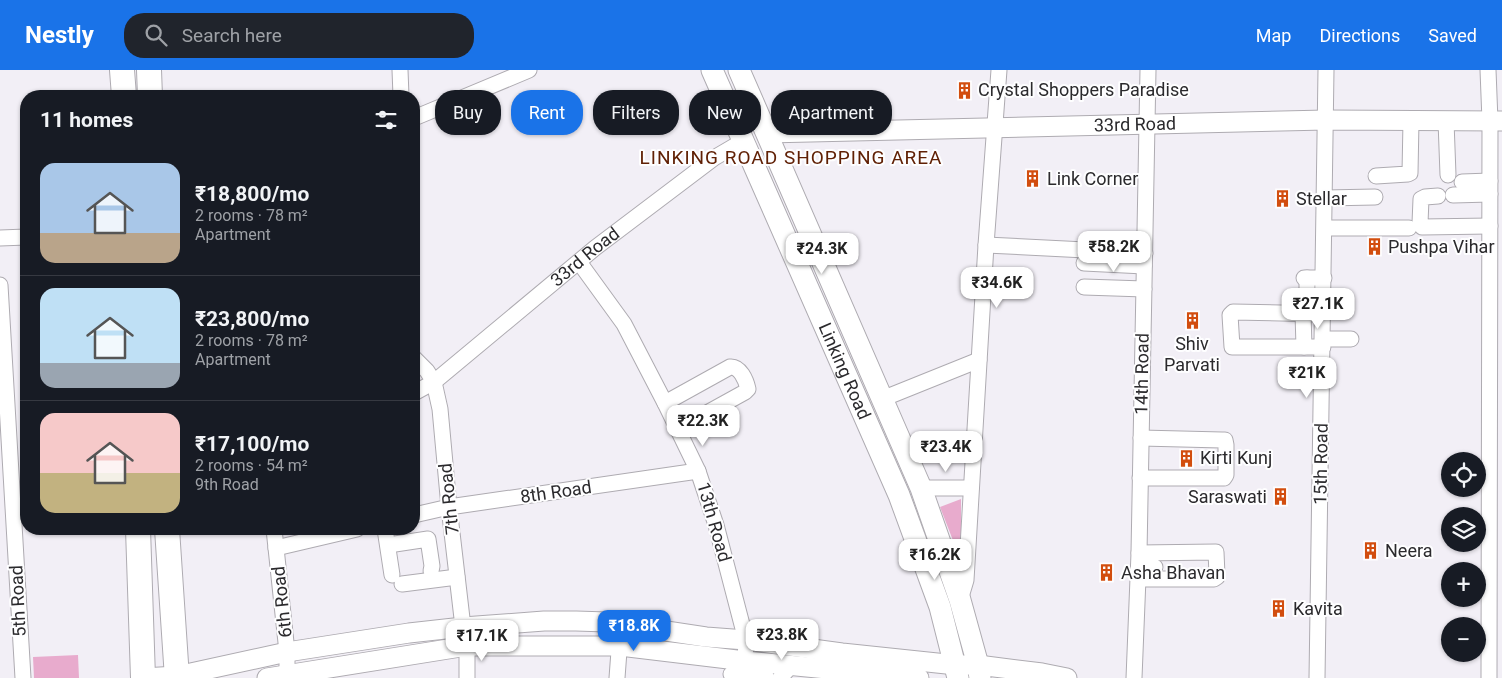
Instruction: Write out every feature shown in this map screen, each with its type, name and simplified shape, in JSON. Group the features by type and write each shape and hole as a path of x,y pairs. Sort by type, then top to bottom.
{"main road":[{"path":"122,70 124,90"},
{"path":"149,70 150,90"},
{"name":"Linking Road","path":"712,70 899,495 940,607 957,672"},
{"name":"Linking Road","path":"739,70 921,488 960,600 979,672"},
{"path":"899,495 921,488"},
{"path":"138,535 142,678"},
{"path":"167,535 177,677"}],"street":[{"path":"400,70 401,90"},
{"path":"420,115 529,70"},
{"path":"960,600 966,580 986,245 999,70"},
{"name":"14th Road","path":"1134,678 1145,463 1141,438 1148,70"},
{"name":"15th Road","path":"1317,678 1326,70"},
{"path":"1488,70 1496,121 1485,226 1489,678"},
{"name":"33rd Road","path":"767,134 1326,120 1496,121"},
{"path":"1376,176 1410,173 1411,121"},
{"path":"1446,121 1448,175"},
{"name":"33rd Road","path":"420,390 434,382 579,262 714,158 743,141"},
{"path":"1462,182 1490,187"},
{"path":"1485,226 1422,227 1420,223 1421,199 1490,187"},
{"path":"1325,198 1375,196"},
{"path":"1481,209 1485,226"},
{"path":"1325,228 1409,228"},
{"path":"0,238 20,237"},
{"path":"986,245 1144,260"},
{"path":"1084,264 1144,260"},
{"name":"13th Road","path":"579,262 624,324 665,402 698,471 716,525 746,640 735,668"},
{"path":"1324,278 1306,278 1306,297 1324,297"},
{"name":"5th Road","path":"0,285 3,385 22,678"},
{"path":"1084,287 1144,289"},
{"path":"1323,314 1233,312 1230,315 1232,348 1304,347 1351,339"},
{"path":"1303,313 1304,347"},
{"path":"882,399 979,360"},
{"name":"7th Road","path":"420,364 434,382 440,409 449,507 463,627 467,646 467,678"},
{"path":"665,402 730,367 735,367 739,370 747,385 748,389 745,392 678,429"},
{"path":"1141,438 1225,440 1226,445 1225,477 1221,479 1145,463"},
{"name":"8th Road","path":"420,514 449,507 698,471"},
{"path":"921,488 971,488"},
{"name":"6th Road","path":"275,535 287,652 287,675"},
{"path":"276,548 320,535"},
{"path":"417,535 418,540"},
{"path":"428,572 428,540 394,543 397,579 428,572 456,565"},
{"path":"428,572 456,565"},
{"path":"1139,566 1155,567"},
{"path":"142,678 177,677 287,652 409,633 544,621 621,624 706,637 746,640 957,672 1067,678"},
{"path":"616,678 621,624"},
{"path":"267,678 467,646 620,646 735,668 781,673 919,678"},
{"path":"781,673 798,648"}],"shaded area":[{"path":"961,499 961,561 940,507"},
{"path":"78,655 79,678 34,678 33,657"}],"place":[{"name":"Crystal Shoppers Paradise","path":"964,90"},
{"name":"Link Corner","path":"1033,179"},
{"name":"Stellar","path":"1282,199"},
{"name":"Pushpa Vihar","path":"1374,247"},
{"name":"Shiv Parvati","path":"1192,321"},
{"name":"Kirti Kunj","path":"1186,458"},
{"name":"Saraswati","path":"1281,497"},
{"name":"Neera","path":"1371,551"},
{"name":"Asha Bhavan","path":"1107,573"},
{"name":"Kavita","path":"1279,609"}],"district":[{"name":"LINKING ROAD SHOPPING AREA","path":"791,157"}]}
